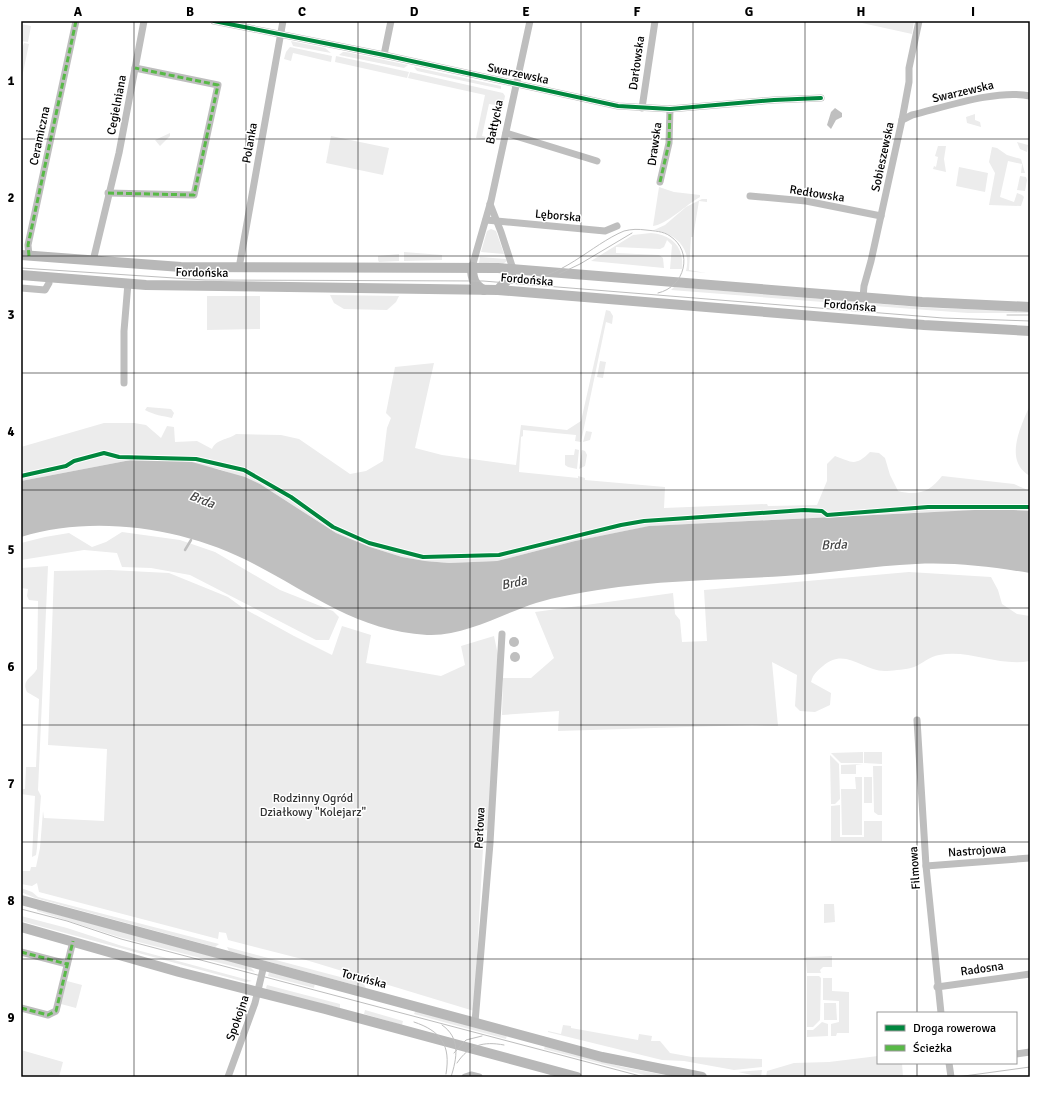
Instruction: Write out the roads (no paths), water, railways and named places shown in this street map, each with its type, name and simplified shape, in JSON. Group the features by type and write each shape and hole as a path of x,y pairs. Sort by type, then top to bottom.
{"main road":[{"name":"Fordońska","path":"25,255 181,267 472,267 513,269 863,298 975,306 1030,307"},
{"path":"472,267 474,281 484,290"},
{"path":"501,290 513,269"},
{"name":"Fordońska","path":"21,275 128,284 217,287 501,290 938,326 1030,330"},
{"name":"Toruńska","path":"21,900 602,1057 702,1077"},
{"path":"21,927 179,972 325,1009 574,1077"}],"street":[{"name":"Ceramiczna","path":"25,255 76,21"},
{"name":"Cegielniana","path":"93,261 119,152 144,21"},
{"name":"Swarzewska","path":"214,21 384,55 618,106 670,109 774,100 821,98"},
{"name":"Polanka","path":"239,268 283,21"},
{"path":"384,55 391,21"},
{"name":"Bałtycka","path":"472,267 490,204 530,21"},
{"name":"Darłowska","path":"642,108 655,21"},
{"name":"Sobieszewska","path":"863,298 864,286 902,120 909,82 909,68 919,21"},
{"path":"108,193 194,195 218,85 135,68"},
{"name":"Swarzewska","path":"902,120 912,115 1002,94 1020,94 1030,96"},
{"name":"Drawska","path":"660,182 669,143 670,109"},
{"path":"506,133 597,161"},
{"name":"Redłowska","path":"750,196 806,201 881,216"},
{"path":"490,204 513,269"},
{"name":"Lęborska","path":"486,220 605,231 617,226"},
{"path":"21,288 45,290 49,284 49,277"},
{"path":"124,383 124,331 128,284"},
{"name":"Perłowa","path":"475,1022 479,998 490,843 502,634"},
{"name":"Filmowa","path":"917,720 926,866 937,987 941,1012"},
{"name":"Nastrojowa","path":"926,866 1030,858"},
{"path":"21,1008 48,1015 56,1011 73,941"},
{"path":"21,952 67,964"},
{"name":"Spokojna","path":"228,1077 258,993 264,965"},
{"name":"Radosna","path":"937,987 1030,974"},
{"path":"1017,1054 1030,1052"},
{"path":"949,1064 951,1077"},
{"path":"465,1077 471,1075 479,1077"}],"water":[{"path":"835,108 842,113 842,117 836,120 831,129 827,125 831,112"},
{"name":"Brda","path":"136,459 164,459 192,462 245,477 260,484 336,533 370,547 402,557 425,561 449,563 497,561 575,541 649,526 995,509 1030,511 1030,573 973,566 916,564 785,576 645,584 567,595 536,603 468,629 441,635 427,635 402,632 357,619 316,599 254,564 228,552 199,541 170,534 140,528 79,526 49,530 21,537 21,481"},
{"path":"512,637 516,637 518,638 518,646 512,647 509,644 509,640"},
{"path":"513,652 517,652 519,653 519,661 513,662 510,659 510,655"}],"waterway":[{"path":"185,550 191,540"}],"tram line":[{"path":"521,279 548,275 561,269 600,244 624,231 643,230 664,233 670,236 682,251 684,259 680,277 675,284 658,293"},
{"path":"559,274 580,264 632,233"},
{"path":"21,268 205,280 483,281 943,318 1030,321"},
{"path":"1007,315 1030,315"},
{"path":"21,909 67,921 121,939 644,1077"},
{"path":"414,1022 431,1030 442,1040 447,1055 446,1074"},
{"path":"442,1025 448,1030 455,1042 456,1056 451,1077"},
{"path":"454,1053 466,1040 482,1036"},
{"path":"457,1063 466,1052 477,1046 483,1044 504,1045"},
{"path":"957,1077 1030,1067"}],"park label":[{"name":"Rodzinny Ogród Działkowy \"Kolejarz\"","path":"313,805"}]}
